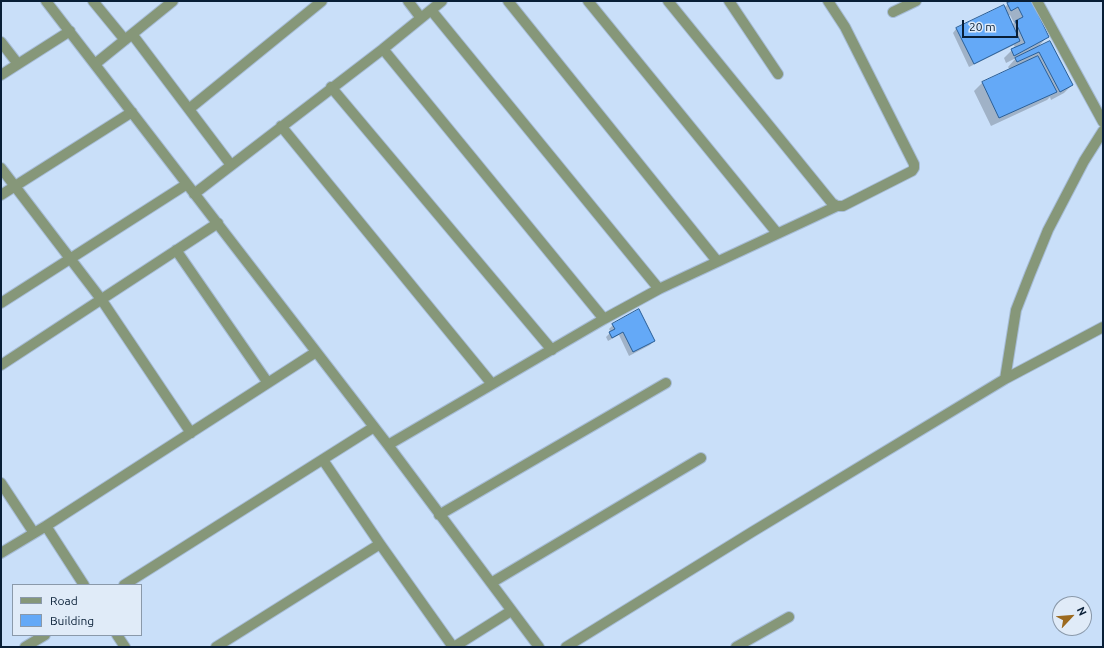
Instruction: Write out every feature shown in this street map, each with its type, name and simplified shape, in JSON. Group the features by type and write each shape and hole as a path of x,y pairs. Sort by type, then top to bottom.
{"street":[{"path":"46,1 374,427 539,647"},
{"path":"93,1 128,37 189,109 231,165"},
{"path":"95,64 173,1"},
{"path":"189,109 322,1"},
{"path":"408,1 421,18"},
{"path":"194,194 331,87 383,49 442,1"},
{"path":"508,1 717,261"},
{"path":"588,1 777,233"},
{"path":"668,1 832,203 837,206"},
{"path":"729,1 778,74"},
{"path":"388,446 604,319 659,289 777,233 837,206 843,206 912,171 914,164 848,34 828,1"},
{"path":"893,12 916,1"},
{"path":"1037,1 1103,122"},
{"path":"431,10 659,289"},
{"path":"1,75 70,31"},
{"path":"1,42 18,64"},
{"path":"383,49 604,319"},
{"path":"331,87 552,350"},
{"path":"1,195 132,112"},
{"path":"281,126 492,384"},
{"path":"1005,379 1016,310 1030,274 1048,230 1084,161 1103,131"},
{"path":"1,168 101,299 191,432"},
{"path":"1,302 187,184"},
{"path":"1,365 218,223"},
{"path":"176,250 268,384"},
{"path":"566,647 752,532 1005,379 1103,327"},
{"path":"1,553 46,526 316,352"},
{"path":"439,515 666,384"},
{"path":"126,584 374,427"},
{"path":"490,583 701,458"},
{"path":"323,460 453,647 511,610"},
{"path":"1,483 34,533"},
{"path":"46,526 83,584"},
{"path":"216,647 380,544"},
{"path":"736,647 788,616"},
{"path":"26,647 42,636"},
{"path":"118,636 125,647"}],"building":[{"path":"1012,1 1032,1 1049,37 1014,56 1011,49 1025,43 1015,21 1023,17 1018,7 1011,11 1007,3"},
{"path":"1004,5 1020,41 974,64 956,28"},
{"path":"1050,41 1073,85 1060,92 1039,52 1017,62 1015,58"},
{"path":"1038,56 1057,92 999,118 982,82"},
{"path":"639,309 655,341 633,352 623,332 612,338 609,332 615,329 612,324"}]}
